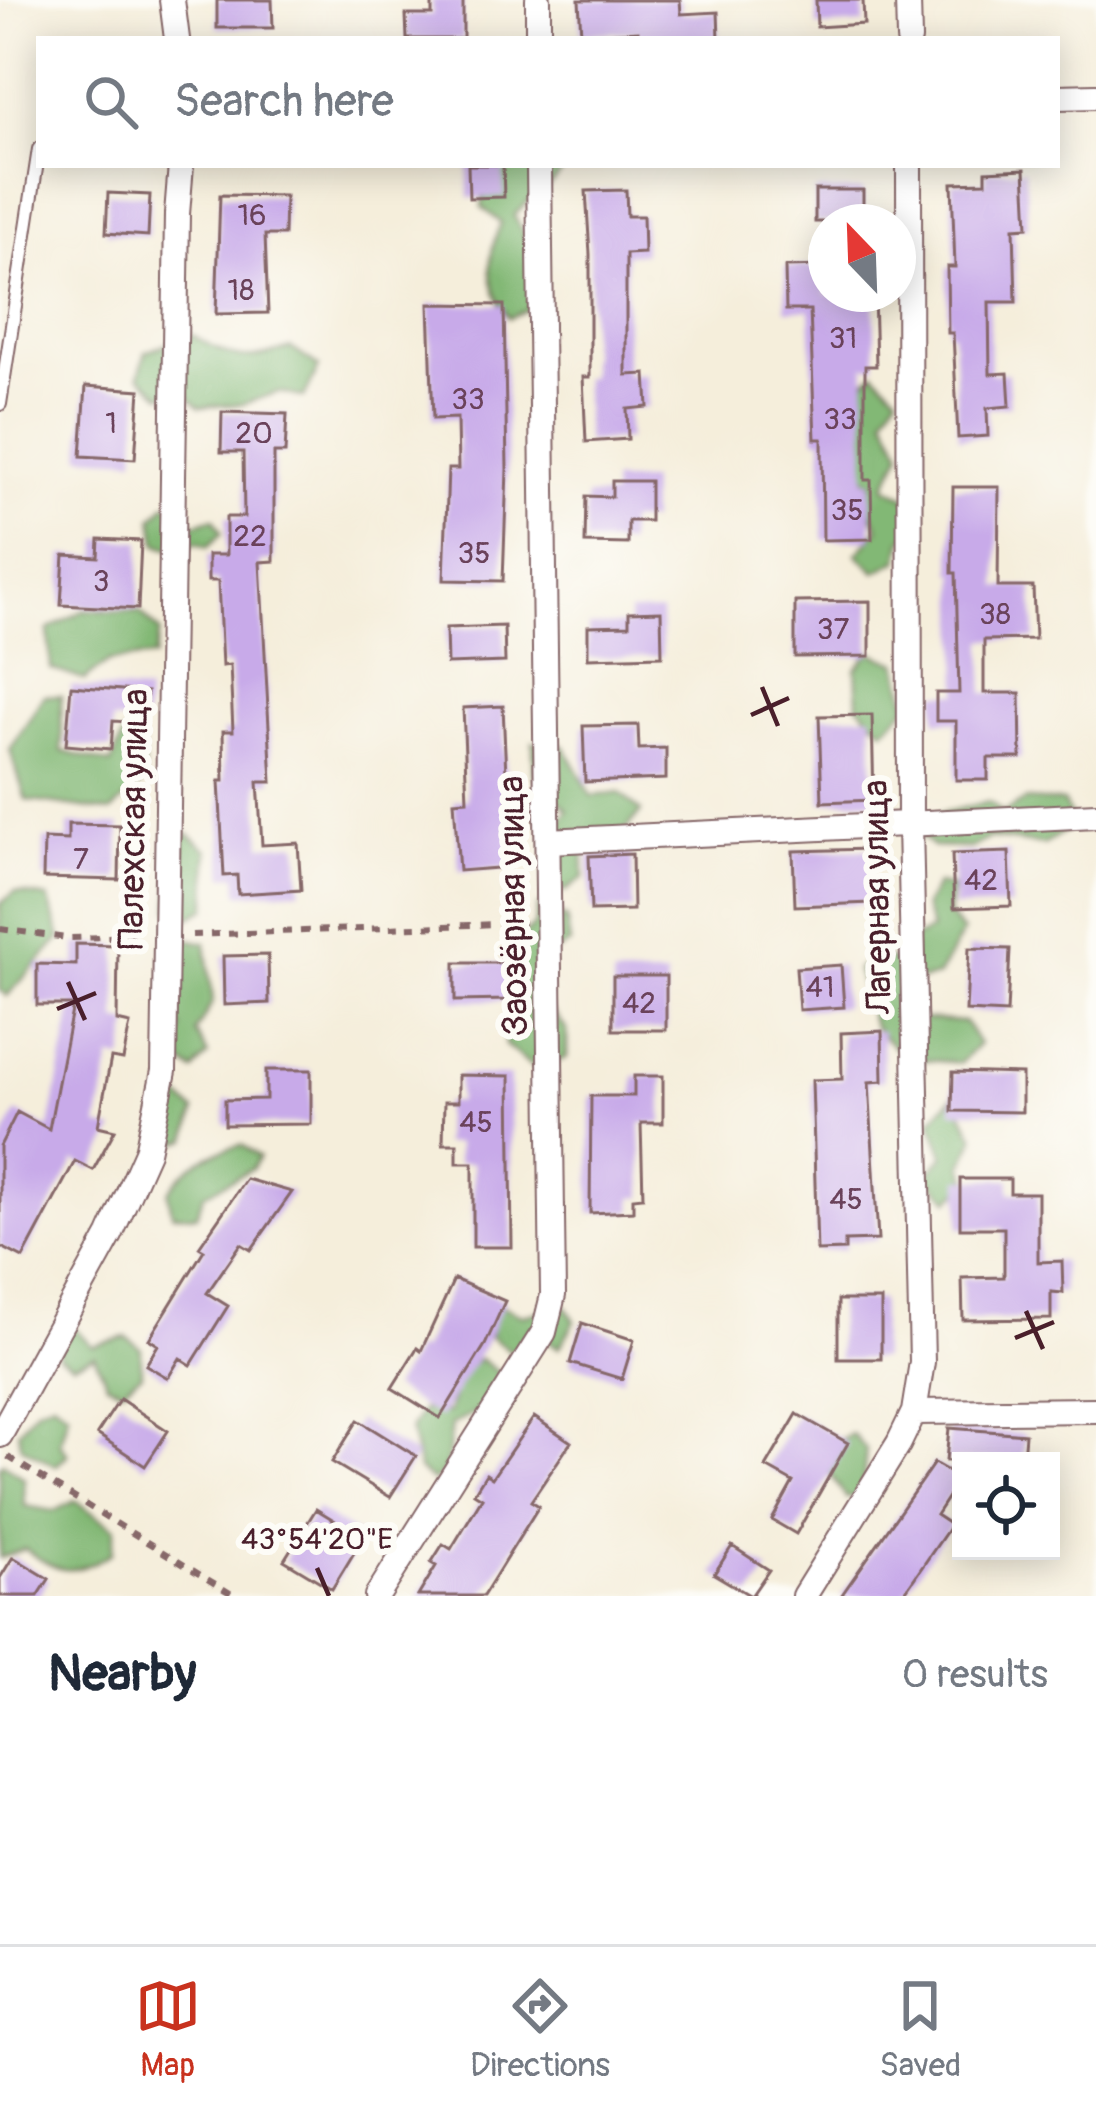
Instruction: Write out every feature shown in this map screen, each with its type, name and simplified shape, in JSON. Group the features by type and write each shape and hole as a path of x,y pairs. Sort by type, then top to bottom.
{"street":[{"path":"172,0 177,36"},
{"path":"538,0 538,36"},
{"path":"908,0 909,36"},
{"path":"1060,97 1096,96"},
{"name":"Палехская улица","path":"0,1436 110,1235 147,1152 164,1071 181,168"},
{"name":"Заозёрная улица","path":"377,1596 544,1332 553,1294 539,168"},
{"name":"Лагерная улица","path":"803,1596 899,1443 914,1412 922,1362 910,825 910,168"},
{"path":"548,841 1096,815"},
{"path":"914,1412 1096,1410"}],"lane":[{"path":"0,404 36,168"}],"path":[{"path":"0,929 67,938 549,922"},
{"path":"0,1452 235,1596"}],"green space":[{"path":"488,168 564,168 514,216 529,242 530,308 509,318 496,295 491,272 492,249 501,223 482,207"},
{"path":"191,334 240,357 291,348 319,367 304,398 279,392 244,404 200,407 181,390 162,395 139,375 146,352"},
{"path":"875,372 898,394 885,416 902,452 885,486 917,503 922,529 903,539 899,560 876,572 857,554 879,528 866,502 872,482 856,471 852,391"},
{"path":"166,504 186,509 193,525 214,518 222,533 208,547 195,542 183,552 157,544 153,518"},
{"path":"84,610 140,612 160,632 154,657 110,661 84,680 51,669 48,630"},
{"path":"870,652 898,663 908,706 884,730 858,705 856,669"},
{"path":"44,695 61,696 62,751 111,764 124,733 142,741 145,781 111,812 26,800 10,750"},
{"path":"533,742 564,746 592,796 620,793 641,812 624,832 583,836 584,878 564,892 549,874 555,829 568,810 534,775"},
{"path":"1026,800 1063,802 1075,824 1044,845 989,838 971,848 933,847 919,834 940,813 989,802 1003,813"},
{"path":"188,834 208,850 207,908 184,920 170,910 171,845"},
{"path":"937,884 952,887 948,915 963,932 938,976 910,983 907,1018 965,1022 979,1044 960,1063 905,1058 873,1026 857,969 874,956 904,962 906,942 931,930 924,906"},
{"path":"15,892 48,898 61,938 7,996 0,990 0,904"},
{"path":"538,906 566,918 570,944 542,958 537,994 567,1030 567,1057 537,1071 505,1045 505,1016 519,997 506,950 534,926"},
{"path":"187,939 206,943 213,1001 196,1032 208,1055 194,1071 172,1057 182,1028 170,1008 171,949"},
{"path":"175,1093 195,1111 188,1139 167,1146 156,1134 162,1102"},
{"path":"954,1095 975,1137 963,1165 970,1184 950,1199 926,1177 944,1155 931,1121"},
{"path":"242,1145 259,1157 252,1169 204,1194 196,1215 172,1214 168,1192 191,1166"},
{"path":"495,1303 522,1315 566,1306 575,1321 559,1348 531,1329 512,1352 490,1337"},
{"path":"74,1327 92,1346 126,1337 141,1348 141,1374 122,1389 107,1383 94,1355 73,1364 58,1356 60,1337"},
{"path":"480,1359 503,1376 493,1405 451,1425 446,1469 433,1482 419,1470 410,1429 423,1409 448,1413 459,1372"},
{"path":"53,1401 68,1413 60,1443 68,1454 56,1466 21,1446 18,1431 36,1408"},
{"path":"852,1434 866,1449 862,1495 846,1498 822,1461 830,1444"},
{"path":"3,1463 24,1478 25,1506 54,1511 75,1501 115,1528 112,1553 77,1569 59,1568 25,1549 0,1558"}],"building":[{"path":"217,0 272,0 273,28 217,28"},
{"path":"432,0 463,0 463,36 407,36 406,15 432,15"},
{"path":"579,0 680,0 681,14 718,12 719,36 638,36 638,31 581,34"},
{"path":"816,0 863,0 864,24 817,27"},
{"path":"468,168 503,168 504,197 469,198"},
{"path":"1025,169 1028,227 1014,228 1016,302 989,302 990,374 1008,373 1010,406 987,408 988,436 958,438 953,333 948,333 947,267 955,267 952,183 986,182 986,171"},
{"path":"626,190 627,216 643,216 644,253 626,254 626,375 646,374 648,407 627,409 628,439 586,442 583,377 590,377 590,254 586,191"},
{"path":"815,190 863,190 863,204 815,204"},
{"path":"108,193 150,195 148,236 106,233"},
{"path":"220,195 285,196 284,235 265,235 268,313 216,314"},
{"path":"808,266 808,310 786,310 785,267"},
{"path":"429,304 504,305 503,581 444,580 448,469 458,469 457,418 433,419"},
{"path":"810,312 874,312 876,366 865,366 865,480 871,480 872,539 823,540 822,439 815,439"},
{"path":"86,386 140,390 135,459 81,456"},
{"path":"222,412 287,414 285,453 274,453 274,561 260,562 272,782 258,782 262,845 298,843 301,890 238,894 237,875 224,876 219,781 224,781 223,731 233,731 230,665 222,666 218,581 208,581 208,555 226,555 226,517 244,517 243,452 221,452"},
{"path":"612,481 650,481 650,521 628,521 628,544 585,543 586,496 612,497"},
{"path":"953,487 999,487 998,587 1033,587 1035,639 984,640 984,693 1020,693 1021,758 988,758 988,780 956,780 956,721 936,721 936,693 959,693"},
{"path":"99,539 141,541 138,609 61,605 64,555 98,557"},
{"path":"870,601 870,656 795,657 795,602"},
{"path":"661,611 662,656 588,658 588,626 629,625 629,612"},
{"path":"504,626 505,662 447,664 446,628"},
{"path":"71,686 147,692 145,723 113,721 111,749 66,745"},
{"path":"503,706 510,867 459,871 454,801 467,800 463,708"},
{"path":"872,715 874,800 822,802 819,716"},
{"path":"638,725 639,749 666,748 666,779 585,782 583,726"},
{"path":"68,824 120,825 119,880 43,878 44,839 68,840"},
{"path":"870,849 872,903 795,906 793,851"},
{"path":"1009,852 1011,906 954,908 952,854"},
{"path":"632,854 633,910 591,911 589,856"},
{"path":"76,944 118,945 117,1021 130,1024 123,1060 111,1058 98,1126 115,1130 93,1170 75,1161 23,1258 0,1246 0,1146 17,1112 49,1129 73,1005 37,1005 37,964 76,965"},
{"path":"969,948 1010,949 1007,1013 966,1011"},
{"path":"268,955 269,1003 224,1005 223,956"},
{"path":"455,963 510,963 510,1000 455,1001"},
{"path":"841,965 844,1007 799,1010 796,968"},
{"path":"613,976 666,976 666,1030 613,1030"},
{"path":"882,1031 883,1081 869,1082 878,1240 845,1241 845,1250 817,1251 812,1080 842,1079 841,1033"},
{"path":"266,1070 311,1070 311,1124 225,1125 225,1100 266,1099"},
{"path":"953,1072 1022,1074 1022,1112 952,1111"},
{"path":"458,1075 510,1076 512,1247 473,1247 473,1163 457,1163 457,1144 443,1144 444,1102 458,1102"},
{"path":"634,1076 663,1076 663,1123 641,1123 643,1197 633,1198 633,1211 590,1213 591,1096 634,1096"},
{"path":"246,1179 292,1192 251,1250 241,1244 207,1293 228,1306 191,1365 180,1358 168,1378 146,1365 158,1345 149,1339 204,1250 199,1247"},
{"path":"960,1179 1010,1179 1010,1193 1038,1193 1038,1262 1062,1261 1063,1293 1051,1292 1051,1319 963,1320 962,1278 1004,1277 1004,1228 960,1228"},
{"path":"454,1279 505,1301 485,1345 440,1418 392,1388 417,1348 421,1351"},
{"path":"838,1300 881,1300 881,1359 838,1359"},
{"path":"582,1323 634,1340 622,1379 570,1363"},
{"path":"120,1399 168,1431 145,1466 97,1434"},
{"path":"797,1414 848,1443 796,1534 772,1520 793,1482 766,1467"},
{"path":"534,1417 571,1442 531,1501 539,1506 483,1596 418,1596 443,1544 451,1549 482,1498 474,1493 486,1474 492,1478"},
{"path":"358,1420 416,1456 390,1497 332,1462"},
{"path":"949,1428 1025,1434 1024,1452 952,1452 952,1461 946,1461"},
{"path":"934,1463 952,1473 952,1490 936,1515 951,1525 902,1596 841,1596"},
{"path":"316,1509 363,1538 332,1589 284,1560"},
{"path":"732,1546 769,1570 751,1596 714,1574"},
{"path":"13,1557 49,1579 38,1596 0,1596 0,1578"}]}
